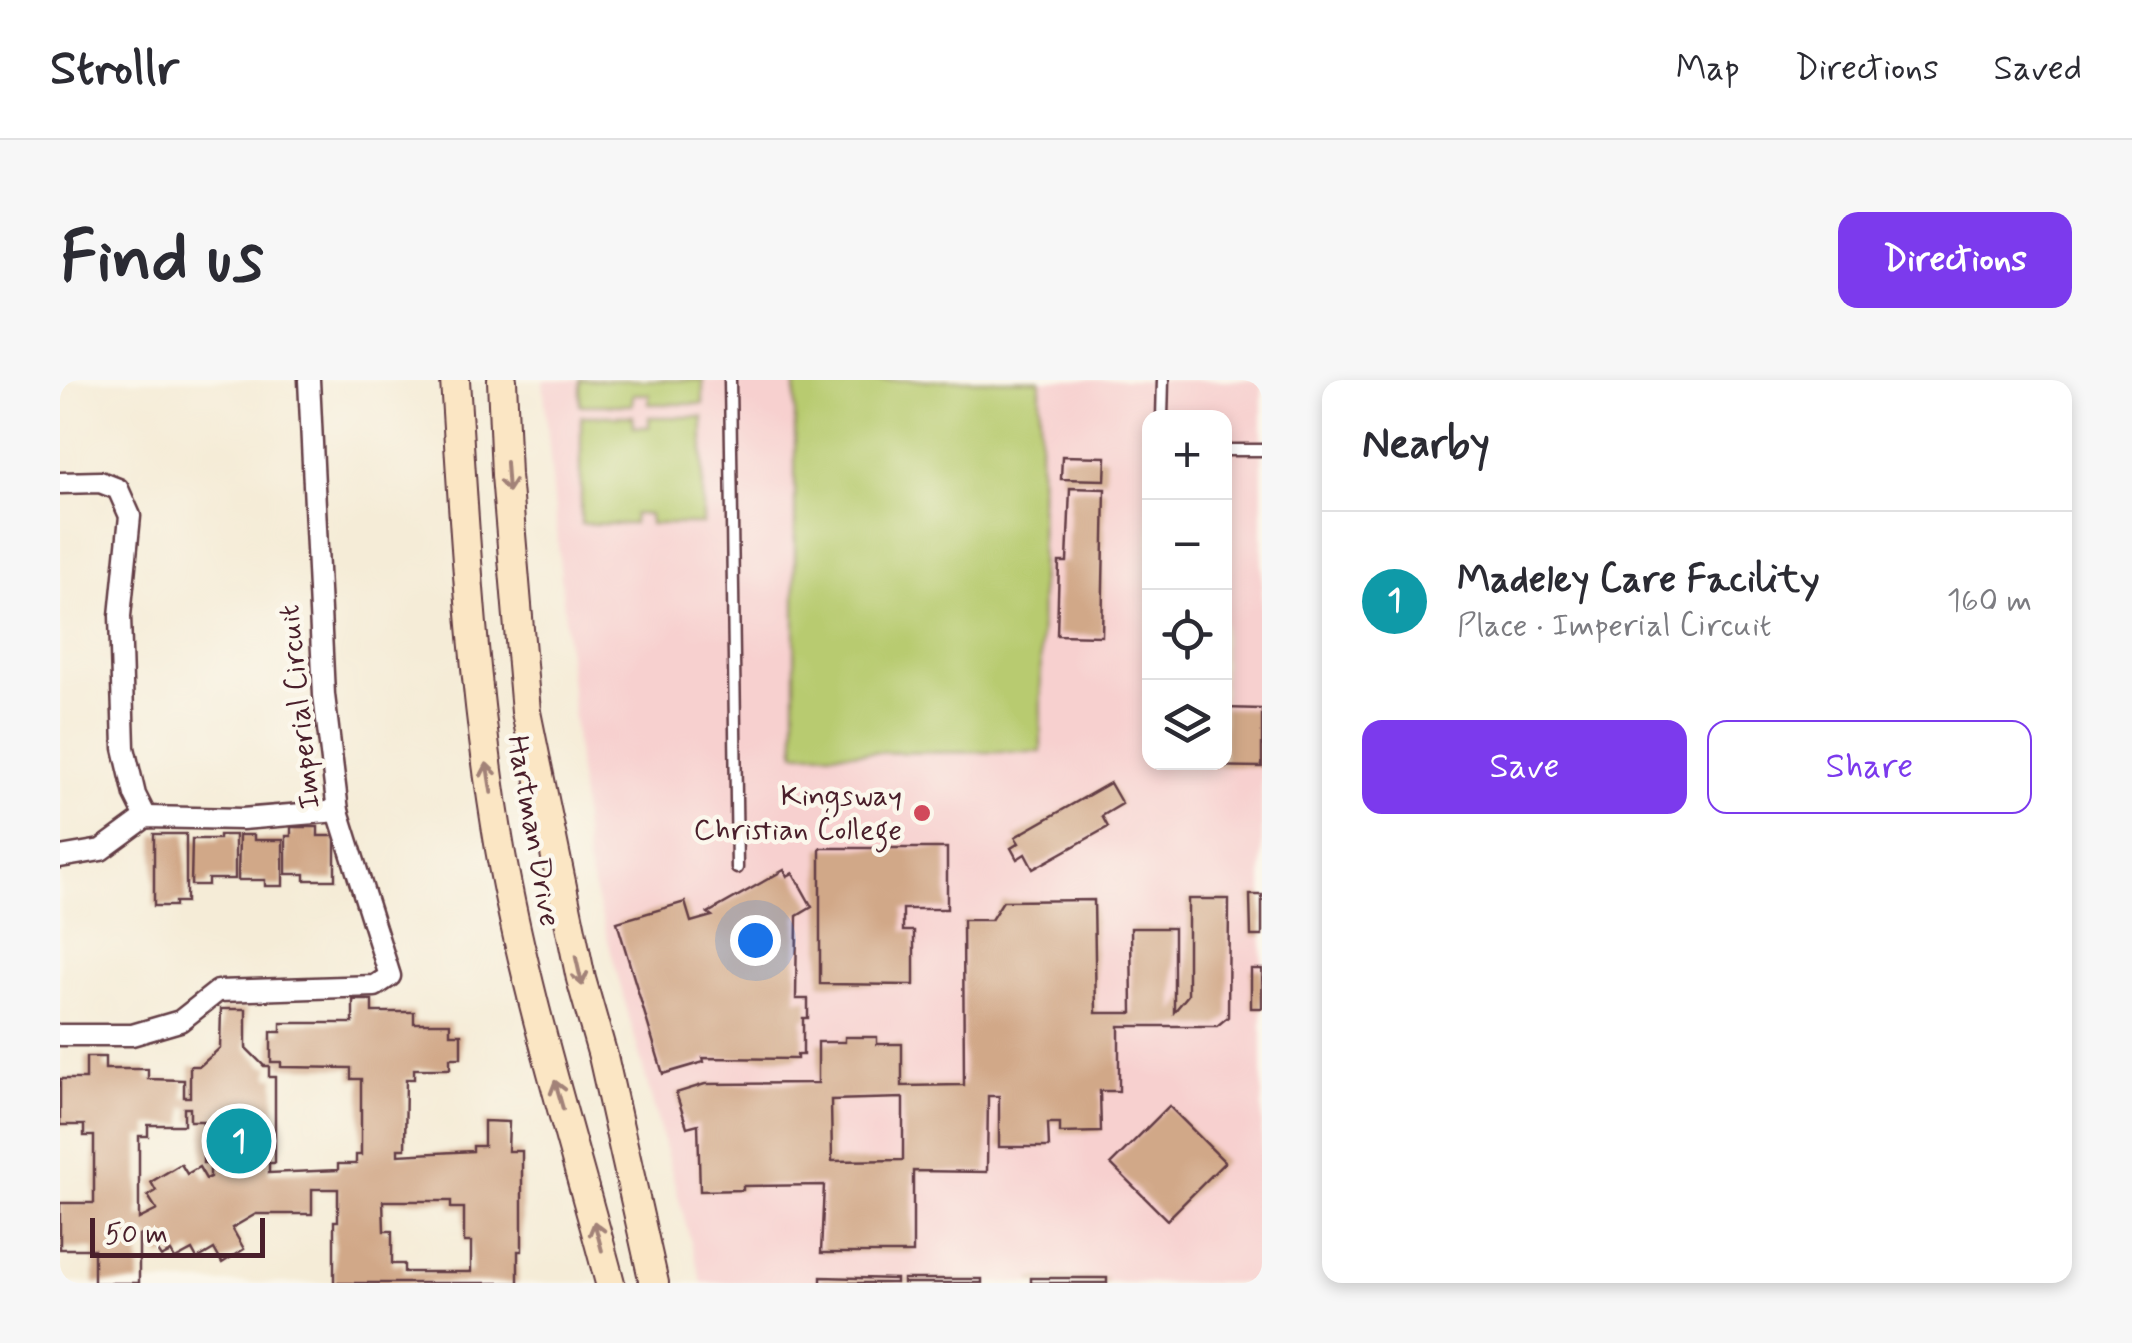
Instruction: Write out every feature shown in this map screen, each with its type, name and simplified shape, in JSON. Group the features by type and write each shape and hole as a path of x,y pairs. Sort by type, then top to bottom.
{"main road":[{"name":"Hartman Drive","path":"455,380 474,680 500,848 527,980 610,1283"},
{"name":"Hartman Drive","path":"502,380 526,712 580,979 603,1056 654,1283"}],"street":[{"name":"Imperial Circuit","path":"60,1035 132,1035 180,1021 218,991 374,986 390,976 338,812 324,695 308,380"},
{"path":"60,483 100,482 118,490 130,516 120,616 124,748 134,795 146,816"},
{"path":"60,857 101,850 146,816 242,819 338,812"}],"lane":[{"path":"730,380 736,868"},
{"path":"1162,410 1163,380"},
{"path":"1232,450 1262,450"}],"shaded area":[{"name":"Kingsway Christian College","path":"543,380 1262,380 1262,1283 702,1283 587,864"}],"green space":[{"path":"580,380 703,380 703,404 649,404 649,394 633,394 632,405 580,405"},
{"path":"795,380 1040,380 1041,752 795,753"},
{"path":"581,416 633,416 633,427 649,427 649,417 703,417 703,524 650,524 649,515 634,514 633,524 581,524"}],"building":[{"path":"1062,456 1106,457 1105,480 1061,479"},
{"path":"1070,488 1105,489 1102,636 1057,635 1059,562 1067,562"},
{"path":"1232,708 1262,709 1262,767 1232,767"},
{"path":"1110,783 1122,804 1102,816 1108,827 1033,869 1025,854 1017,859 1011,848 1019,843 1015,837"},
{"path":"291,827 318,827 318,836 335,836 335,880 305,880 305,874 286,874 286,836 291,836"},
{"path":"154,834 186,834 186,902 154,906"},
{"path":"219,835 235,835 235,879 208,879 208,885 191,885 192,839 219,839"},
{"path":"239,835 254,835 254,840 283,840 283,886 265,886 265,880 238,880"},
{"path":"820,848 947,848 947,909 903,909 903,931 914,931 914,985 820,984"},
{"path":"784,870 787,876 793,873 812,907 797,916 796,999 808,999 808,1018 803,1018 803,1055 797,1055 797,1059 703,1058 704,1062 663,1074 617,922 685,902 691,922 712,916 708,913"},
{"path":"1250,895 1262,895 1262,936 1251,936"},
{"path":"1188,899 1229,899 1228,1017 1217,1026 1119,1026 1119,1091 1100,1091 1101,1132 1060,1133 1060,1123 1048,1123 1049,1147 999,1147 999,1096 988,1096 987,1172 913,1171 913,1253 821,1253 824,1185 700,1191 698,1124 687,1127 676,1093 705,1084 818,1083 818,1042 845,1042 845,1037 877,1037 877,1044 902,1044 902,1086 964,1085 963,920 991,920 1003,901 1094,900 1096,1013 1132,1013 1131,928 1174,928 1174,1012 1188,995","holes":["903,1098 903,1160 832,1161 831,1100"]},
{"path":"1251,969 1262,969 1262,1008 1251,1008"},
{"path":"353,1000 372,1000 372,1012 414,1012 414,1023 450,1023 450,1034 461,1034 461,1058 450,1058 450,1069 414,1069 414,1079 406,1079 405,1149 398,1149 398,1155 473,1151 473,1146 484,1146 484,1121 509,1122 508,1151 522,1151 522,1251 518,1251 518,1283 334,1283 338,1189 312,1189 312,1214 256,1214 232,1228 244,1249 222,1263 214,1249 197,1259 192,1250 175,1259 171,1252 161,1257 147,1235 139,1235 139,1283 94,1283 94,1249 60,1249 60,1203 94,1203 94,1136 84,1136 84,1125 60,1125 60,1079 86,1079 86,1057 105,1057 105,1069 148,1069 148,1079 184,1080 184,1097 190,1097 190,1066 200,1066 220,1048 221,1009 246,1009 246,1048 264,1066 269,1066 269,1077 275,1077 275,1163 269,1163 269,1173 338,1170 338,1164 356,1164 356,1155 361,1155 361,1079 351,1079 351,1068 281,1067 281,1062 271,1062 271,1032 281,1032 281,1023 353,1023","holes":["184,1108 190,1108 190,1121 203,1121 203,1163 210,1163 210,1177 206,1179 199,1167 187,1174 181,1164 151,1182 156,1191 148,1196 157,1210 139,1219 139,1136 148,1136 148,1125 184,1125","383,1201 451,1201 451,1208 464,1208 464,1242 471,1242 471,1272 404,1272 404,1264 392,1264 392,1231 384,1231"]},
{"path":"1169,1106 1225,1162 1167,1220 1111,1164"},
{"path":"821,1277 896,1279 896,1283 821,1283"},
{"path":"1031,1278 1107,1278 1107,1283 1031,1283"},
{"path":"903,1279 982,1279 982,1283 903,1283"}],"place":[{"name":"Kingsway Christian College","path":"922,813"},
{"name":"Madeley Care Facility","path":"239,1141"}]}
